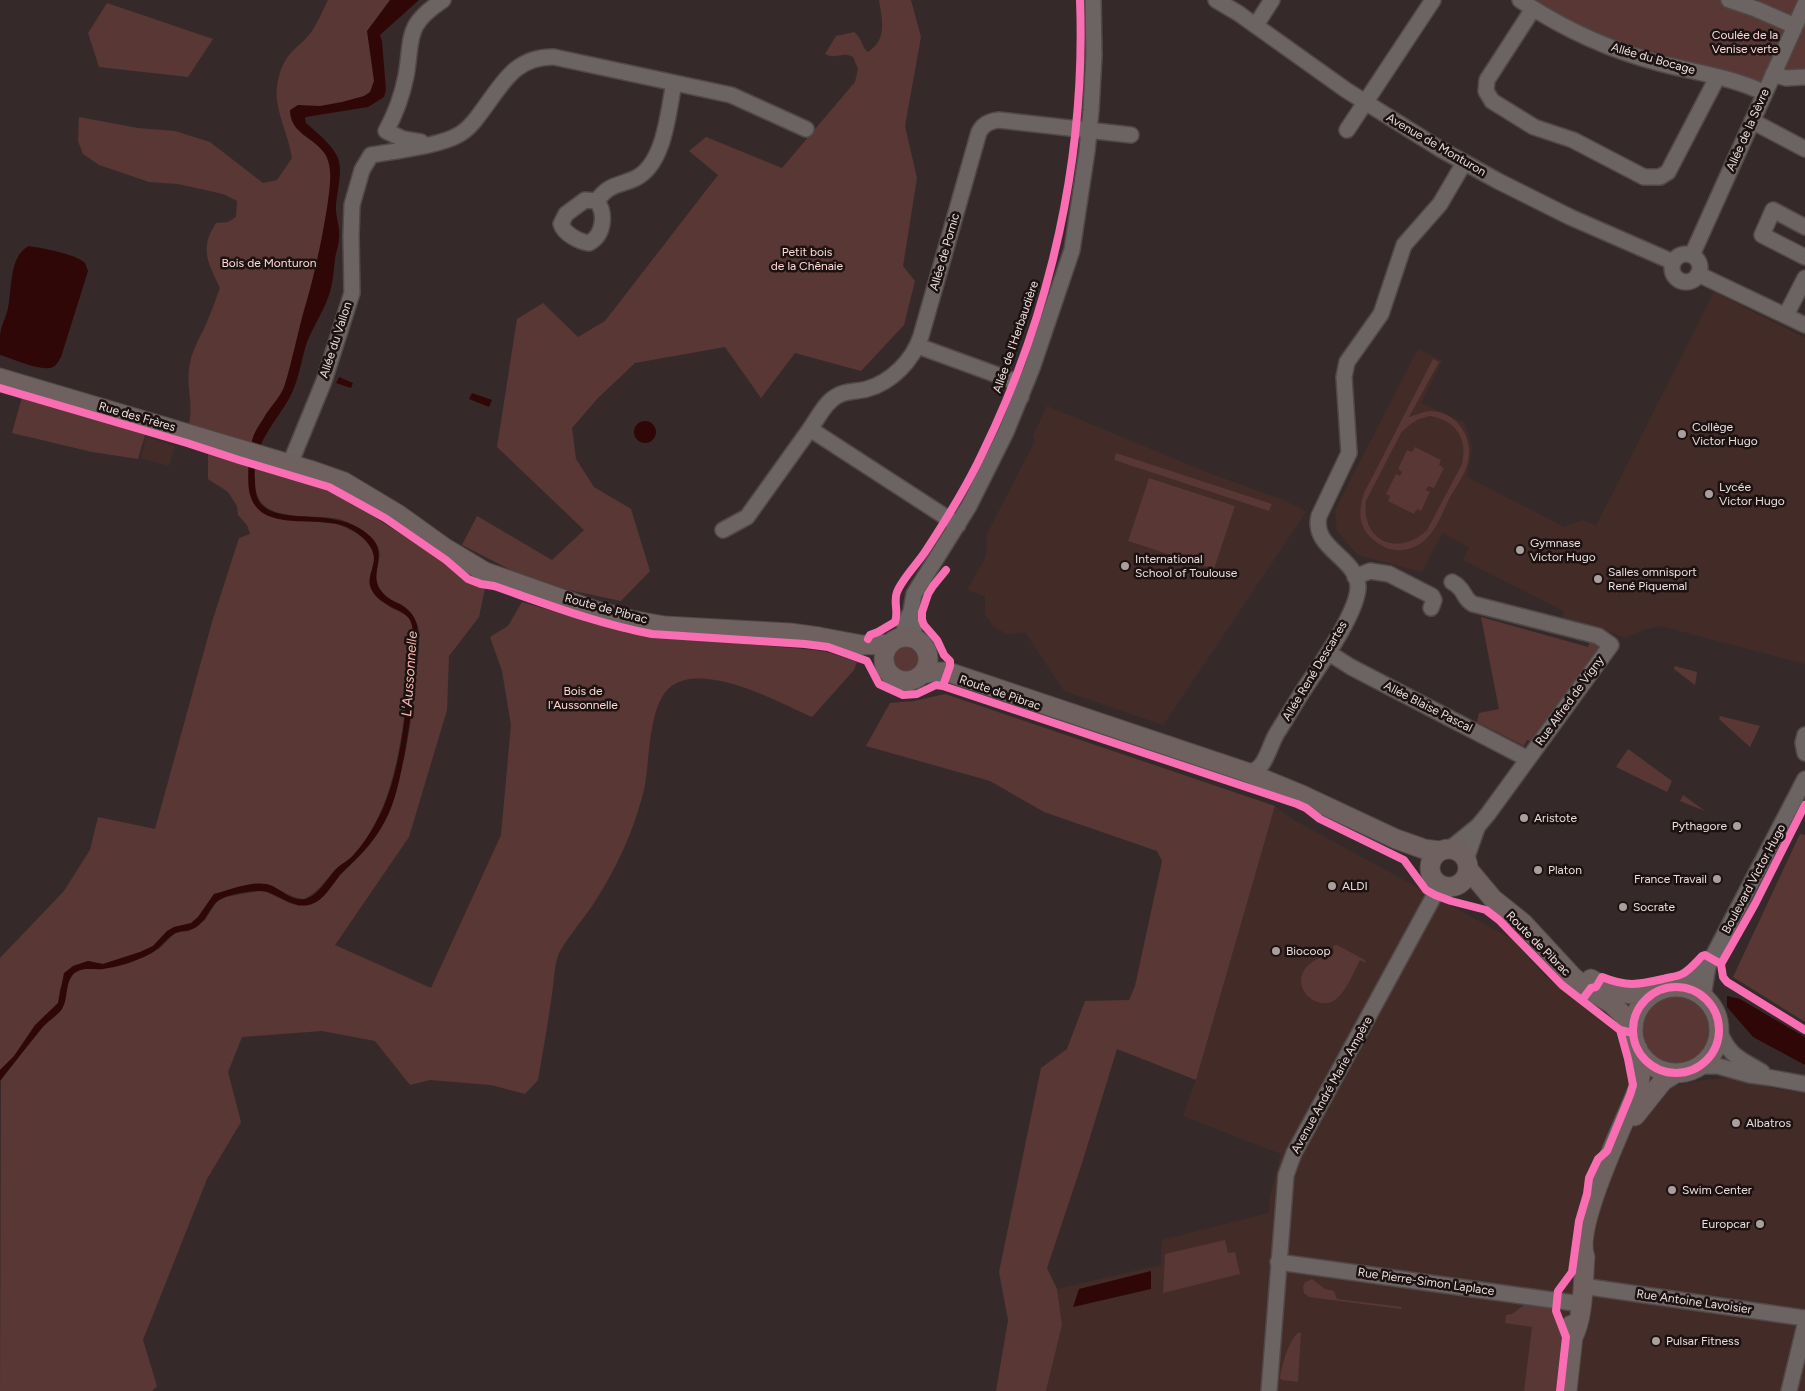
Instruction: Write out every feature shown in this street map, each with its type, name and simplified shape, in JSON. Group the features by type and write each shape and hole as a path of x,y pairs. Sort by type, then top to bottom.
{"main road":[{"name":"Rue des Frères","path":"0,378 290,464"},
{"name":"Route de Pibrac","path":"290,464 344,482 399,515 452,552 485,572 596,611 665,626 790,633 819,636 862,645 904,647 948,672 1246,772 1302,795 1396,839 1451,859 1493,899 1523,923 1572,976 1589,990 1612,1004 1633,1025"},
{"name":"Route de Pibrac","path":"904,647 889,673 900,680 912,680 923,674 933,672 948,672"},
{"path":"904,647 928,664 923,674"},
{"path":"1451,859 1464,879 1448,885 1433,879 1451,859"},
{"name":"Route de Pibrac","path":"1448,885 1493,899"},
{"name":"Route de Pibrac","path":"1567,970 1575,971 1598,984 1626,994 1654,993"},
{"path":"1573,1336 1577,1330 1585,1256 1583,1251 1588,1215 1594,1194 1639,1086 1641,1068 1638,1049 1633,1037 1633,1025 1640,1006 1654,993 1665,988 1677,987 1703,996 1714,1010 1719,1031 1717,1041 1712,1053 1698,1066 1688,1071 1664,1071 1651,1065 1638,1049"},
{"path":"1609,1158 1641,1106 1663,1080 1676,1072"},
{"path":"1567,1391 1573,1336 1571,1329 1578,1254 1583,1251"}],"street":[{"name":"Allée du Vallon","path":"290,464 324,381 352,293 350,236 352,205 362,170 400,104 410,40 414,28 422,16 443,0"},
{"name":"Allée de l'Herbaudière","path":"904,647 912,600 918,586 958,525 993,460 1032,368 1072,250 1089,130 1094,56 1093,0"},
{"name":"Avenue de Monturon","path":"1216,0 1256,25 1366,103 1464,163 1570,217 1673,262"},
{"path":"1256,25 1272,0"},
{"path":"1347,130 1433,0"},
{"name":"Allée du Bocage","path":"1520,0 1568,28 1620,51 1765,93"},
{"path":"1729,0 1756,9 1795,26"},
{"name":"Allée de la Sèvre","path":"1692,255 1805,4"},
{"path":"1533,9 1487,80 1486,91 1489,97 1496,104 1534,127 1572,140 1644,177 1660,177 1670,168 1717,78"},
{"path":"371,155 453,138 466,130 514,70 523,63 534,59 554,57 731,95 806,129"},
{"path":"1773,74 1786,78 1805,77"},
{"path":"597,201 610,187 636,178 652,164 661,144 674,83"},
{"name":"Allée de Pornic","path":"723,530 747,517 832,399 846,392 867,389 888,379 906,362 919,341 982,128 991,121 999,120 1131,135"},
{"path":"1752,121 1805,149"},
{"path":"386,131 403,139 430,144"},
{"path":"1431,608 1434,600 1432,596 1388,574 1370,571 1356,576 1322,539 1317,525 1318,516 1349,453 1344,369 1381,314 1404,245 1440,204 1464,163"},
{"path":"1805,227 1772,210 1762,235 1805,257"},
{"path":"1682,254 1692,255 1698,261 1698,274 1691,280 1682,281 1673,274 1673,262 1682,254"},
{"path":"1698,274 1721,291 1786,315 1805,325"},
{"path":"1786,315 1805,278"},
{"path":"919,341 1014,371 1022,372 1032,368"},
{"path":"919,341 1011,380 1016,384 1021,397"},
{"path":"810,429 958,525"},
{"name":"Allée René Descartes","path":"1246,772 1256,770 1262,764 1270,745 1329,652 1355,605 1358,586 1356,576"},
{"name":"Rue Alfred de Vigny","path":"1451,859 1478,826 1611,645 1598,636 1473,604 1467,600 1461,588 1452,582"},
{"name":"Allée Blaise Pascal","path":"1329,652 1351,668 1528,759"},
{"path":"1805,735 1803,744 1805,753"},
{"name":"Boulevard Victor Hugo","path":"1703,996 1708,966 1805,779"},
{"name":"Avenue André Marie Ampère","path":"1269,1391 1286,1175 1294,1153 1448,885"},
{"name":"Boulevard Victor Hugo","path":"1677,987 1708,966"},
{"path":"1719,1031 1728,1049 1735,1056 1772,1078"},
{"path":"1698,1066 1718,1066 1750,1075 1805,1084"},
{"name":"Rue Pierre-Simon Laplace","path":"1278,1262 1574,1303"},
{"name":"Rue Antoine Lavoisier","path":"1582,1286 1805,1318"},
{"path":"1789,1391 1805,1324"}],"shaded area":[{"name":"Lycée Victor Hugo","path":"1714,292 1805,338 1805,664 1661,626 1646,629 1625,638 1611,632 1562,621 1564,611 1463,560 1469,547 1442,533 1422,572 1358,555 1337,531 1335,510 1418,349 1442,361 1421,403 1465,423 1472,447 1467,477 1564,527 1583,520 1596,526"},
{"name":"International School of Toulouse","path":"1047,406 1206,472 1286,501 1306,512 1163,725 1064,691 1025,632 1005,633 993,626 985,614 985,596 967,590 984,561 987,534 1035,441 1033,436"},
{"path":"146,437 175,446 169,466 141,458"},
{"path":"1275,806 1292,819 1512,939 1545,976 1616,1033 1625,1065 1674,1086 1704,1080 1729,1078 1771,1088 1805,1093 1805,1391 1046,1391 1062,1325 1057,1289 1161,1265 1162,1240 1269,1213 1270,1197 1281,1154 1183,1116 1196,1080"}],"green space":[{"name":"Bois de Monturon","path":"328,0 402,0 374,39 381,96 295,113 337,160 325,267 290,382 256,444 189,424 191,409 188,378 190,363 193,351 207,323 220,288 207,255 208,240 216,223 228,222 236,217 237,201 223,194 178,184 149,182 99,165 83,154 78,141 79,117 138,128 175,131 210,142 263,183 277,180 292,158 277,101 279,76 286,59 312,31"},
{"name":"Petit bois de la Chênaie","path":"879,0 911,0 921,37 905,126 917,178 903,266 915,281 904,325 861,371 795,353 761,398 725,347 635,363 598,398 572,428 576,459 594,487 631,509 650,571 621,601 536,583 462,545 477,516 552,560 584,530 497,447 517,319 543,303 578,337 605,321 718,175 689,151 706,137 782,168 855,82 858,69 853,57 849,55 829,56 825,54 836,36 854,32 868,52 879,41 882,29"},
{"name":"Coulée de la Venise verte","path":"1520,0 1805,0 1805,77 1781,77 1765,93 1657,63"},
{"path":"107,3 213,39 188,77 99,67 88,33"},
{"path":"1433,359 1439,362 1409,417 1430,411 1440,412 1448,416 1461,427 1466,435 1469,453 1465,472 1437,524 1427,538 1412,548 1399,550 1384,547 1369,536 1362,525 1360,513 1364,493","holes":["1430,416 1447,422 1458,432 1463,446 1462,464 1427,530 1405,543 1394,544 1384,541 1369,527 1366,515 1366,501 1401,433 1411,424 1421,419"]},
{"path":"22,397 145,435 138,459 92,452 12,433"},
{"path":"1415,447 1441,460 1439,465 1444,468 1434,488 1428,486 1426,490 1430,492 1421,511 1417,509 1414,514 1388,501 1390,496 1386,494 1396,474 1400,476 1402,472 1398,469 1407,450 1412,452"},
{"path":"1116,453 1272,504 1269,511 1114,460"},
{"name":"Bois de l'Aussonnelle","path":"208,454 317,486 340,495 485,588 479,617 449,656 447,710 409,837 335,945 431,988 501,835 511,725 502,671 490,637 508,626 522,602 626,633 828,652 857,662 854,670 812,717 762,694 723,682 687,679 673,685 665,693 654,717 645,785 631,831 618,861 602,890 564,944 558,956 538,1080 525,1094 491,1085 430,1080 410,1085 375,1041 322,1031 242,1037 228,1072 241,1122 207,1179 143,1340 157,1386 152,1391 0,1391 1,1080 48,1021 60,1012 68,983 73,974 81,969 100,969 159,949 175,933 189,931 205,920 217,901 226,897 258,891 267,892 289,903 300,906 328,889 365,850 380,830 390,808 401,773 411,716 419,631 418,626 409,613 385,595 377,584 378,547 366,533 343,520 328,517 289,515 266,507 259,499 255,487 249,492 271,517 336,524 347,528 368,542 374,552 370,580 387,604 404,614 411,622 413,636 412,654 402,730 394,774 379,816 355,854 337,868 314,893 304,899 291,896 266,884 251,884 227,890 214,894 191,924 174,927 167,931 153,946 103,964 88,961 73,966 60,989 58,1003 45,1015 14,1056 0,1070 0,958 64,891 90,850 98,817 155,829 212,622 239,538 250,534 247,525 238,515 237,506 228,492 208,479"},
{"path":"1149,478 1235,506 1214,569 1128,541"},
{"path":"1481,617 1588,647 1591,639 1600,643 1600,649 1533,742 1527,740 1524,746 1477,722 1479,713 1499,709"},
{"path":"906,643 912,644 917,648 921,653 921,665 917,670 912,674 906,675 900,674 895,670 891,665 890,659 891,653 895,648 900,644"},
{"path":"1675,666 1697,672 1695,685 1674,669"},
{"path":"945,694 1275,806 1196,1080 1117,1049 1047,1268 1057,1289 1062,1325 1046,1391 996,1391 1008,1320 999,1272 1041,1068 1067,1049 1085,1001 1129,1000 1135,986 1162,861 1157,851 1044,812 990,781 866,746 890,703 914,701"},
{"path":"1720,716 1760,726 1750,747 1719,719"},
{"path":"1628,749 1672,781 1667,792 1616,767"},
{"path":"1683,795 1705,811 1680,801"},
{"path":"1800,834 1805,835 1805,1022 1733,977"},
{"path":"1337,945 1365,960 1366,963 1360,960 1346,987 1335,1000 1326,1003 1316,1002 1308,996 1303,988 1301,979 1305,969 1316,960 1334,953 1333,946"},
{"path":"1674,992 1688,995 1700,1003 1708,1015 1711,1029 1708,1043 1700,1055 1688,1063 1674,1066 1660,1063 1648,1055 1640,1043 1637,1029 1640,1015 1648,1003 1660,995"},
{"path":"1225,1240 1228,1253 1235,1252 1240,1274 1163,1293 1165,1254"},
{"path":"1312,1279 1325,1289 1334,1291 1337,1299 1402,1307 1401,1309 1309,1297 1304,1293 1303,1287 1305,1282"},
{"path":"1524,1305 1552,1306 1552,1312 1562,1337 1556,1391 1524,1391 1532,1327 1505,1323 1506,1315 1512,1314"},
{"path":"1300,1332 1298,1382 1282,1380 1280,1378 1286,1353 1292,1340"}],"water":[{"name":"L'Aussonnelle","path":"390,0 419,0 380,35 386,90 384,97 368,107 306,117 305,119 306,123 328,143 338,158 340,175 336,209 339,241 328,298 307,342 294,388 261,444 256,460 255,473 258,500 271,511 343,521 358,527 371,537 376,544 379,558 378,586 386,596 410,611 415,620 418,631 418,644 413,698 405,752 392,806 384,823 369,845 340,875 324,896 316,902 306,905 295,904 263,891 231,895 218,901 196,927 174,934 148,955 114,967 86,969 76,972 72,975 68,984 62,1009 42,1028 0,1081 0,1070 14,1056 35,1025 58,1003 64,973 73,966 88,961 103,964 153,946 167,931 174,927 191,923 198,917 214,894 233,888 260,883 271,885 294,898 305,899 310,897 318,891 335,870 353,855 363,843 383,808 395,773 405,717 413,641 412,624 407,616 384,603 373,593 370,586 370,576 374,554 364,539 344,526 331,523 274,518 262,513 254,504 249,490 248,477 249,456 253,437 284,387 316,263 329,190 330,171 328,159 315,143 303,135 294,125 290,110 298,105 320,106 342,102 364,96 370,92 374,81 367,31"},
{"path":"29,246 74,257 85,263 88,271 61,357 50,368 32,366 0,355 1,328 8,308 12,274 18,257"},
{"path":"339,377 353,383 351,388 336,383"},
{"path":"472,393 492,400 489,407 469,399"},
{"path":"645,421 653,424 656,432 653,440 645,443 637,440 634,432 637,424"},
{"path":"1727,996 1740,999 1805,1037 1805,1065 1753,1037 1727,1007"},
{"path":"1151,1271 1151,1289 1073,1307 1079,1289"}],"cycle path":[{"path":"868,639 870,635 895,622 896,596 899,587 922,557 969,479 1006,400 1027,346 1045,290 1059,233 1070,175 1077,117 1080,59 1080,0"},
{"path":"0,388 329,487 385,518 446,560 468,579 481,584 494,586 592,619 652,634 828,647 867,661 879,684 903,695 917,694 936,685 943,686 1297,804 1306,808 1320,819 1404,860 1426,890 1451,901 1486,910 1499,920 1562,985 1620,1030 1633,1033"},
{"path":"943,686 950,661 944,655 937,640 924,625 922,612 928,594 946,570"},
{"path":"1721,964 1755,904 1805,805"},
{"path":"1582,1000 1591,988 1596,987 1602,977 1625,984 1639,984 1682,974 1705,955 1721,964"},
{"path":"1721,964 1723,977 1727,982 1805,1030"},
{"path":"1676,987 1692,990 1700,994 1712,1006 1716,1014 1719,1030 1716,1046 1712,1054 1700,1066 1692,1070 1676,1073 1660,1070 1652,1066 1640,1054 1636,1046 1633,1030 1636,1014 1640,1006 1652,994 1660,990 1676,987"},
{"path":"1560,1391 1566,1337 1556,1311 1558,1291 1572,1272 1579,1221 1587,1194 1589,1178 1598,1159 1607,1151 1633,1085 1620,1030"}],"place":[{"name":"Collège Victor Hugo","path":"1682,434"},
{"name":"Lycée Victor Hugo","path":"1709,494"},
{"name":"Gymnase Victor Hugo","path":"1520,550"},
{"name":"International School of Toulouse","path":"1125,566"},
{"name":"Salles omnisport René Piquemal","path":"1598,579"},
{"name":"Aristote","path":"1524,818"},
{"name":"Pythagore","path":"1737,826"},
{"name":"Platon","path":"1538,870"},
{"name":"France Travail","path":"1717,879"},
{"name":"ALDI","path":"1332,886"},
{"name":"Socrate","path":"1623,907"},
{"name":"Biocoop","path":"1276,951"},
{"name":"Albatros","path":"1736,1123"},
{"name":"Swim Center","path":"1672,1190"},
{"name":"Europcar","path":"1760,1224"},
{"name":"Pulsar Fitness","path":"1656,1341"}]}
